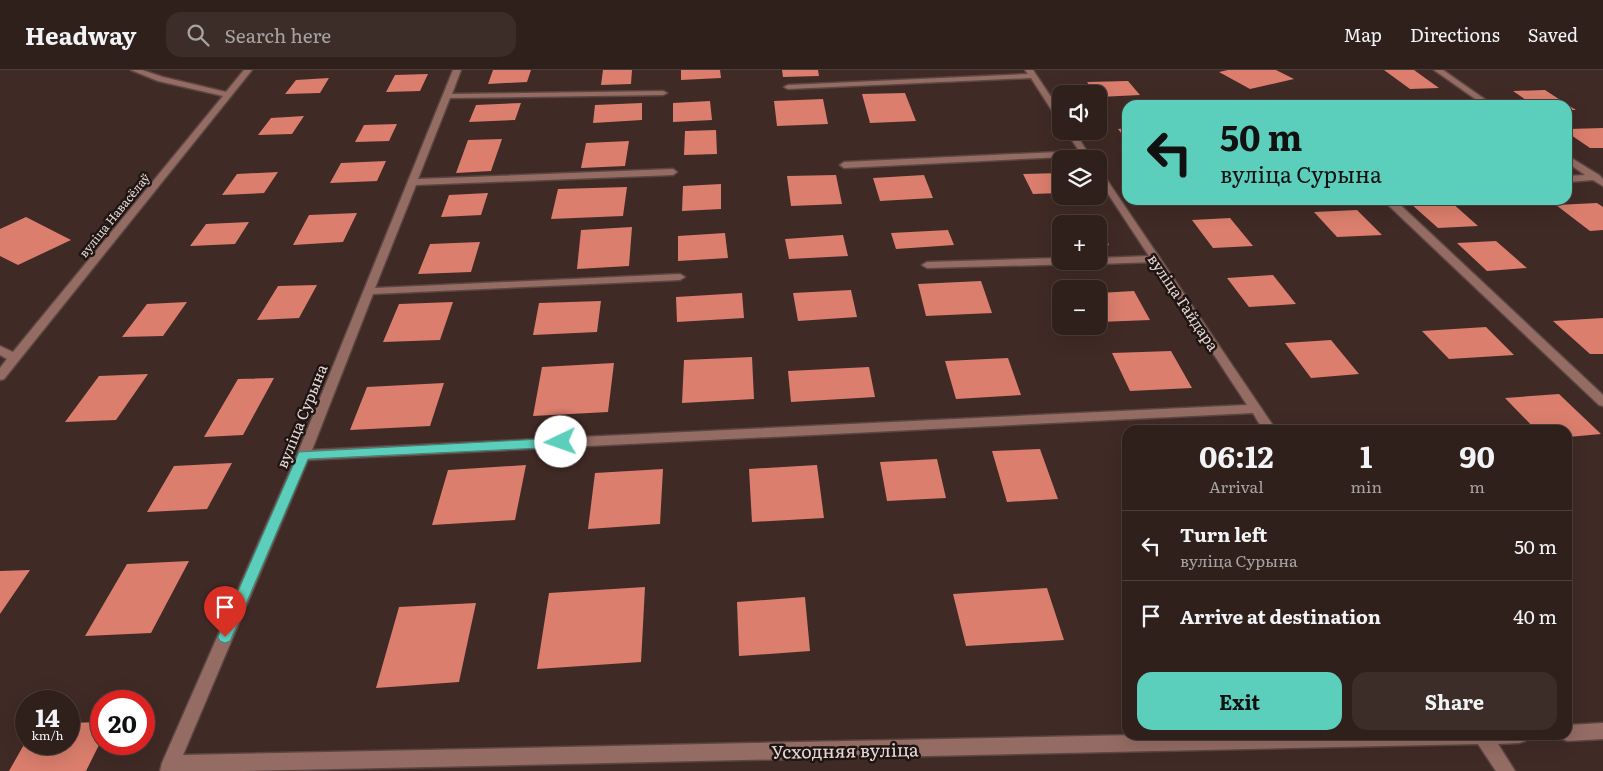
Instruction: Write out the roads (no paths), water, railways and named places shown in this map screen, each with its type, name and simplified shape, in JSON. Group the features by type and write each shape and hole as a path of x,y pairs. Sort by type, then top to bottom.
{"street":[{"path":"135,70 170,81 228,95"},
{"name":"вуліца Навасёлаў","path":"0,376 248,70"},
{"name":"вуліца Сурына","path":"169,767 303,455 457,70"},
{"path":"1438,70 1482,100"},
{"path":"788,86 1031,73 1052,104"},
{"path":"446,96 663,93"},
{"path":"844,165 1052,157"},
{"path":"1572,161 1598,177 1603,184"},
{"path":"412,182 673,172"},
{"path":"1572,179 1598,177"},
{"name":"вуліца Гайдара","path":"1107,186 1267,425"},
{"path":"1393,205 1603,402"},
{"path":"1107,261 1156,259"},
{"path":"927,265 1052,262"},
{"path":"369,291 680,277"},
{"path":"0,350 14,358"},
{"path":"303,455 1256,409"},
{"path":"1572,733 1603,731"},
{"name":"Усходняя вуліца","path":"169,767 1313,740"},
{"path":"1486,740 1506,771"}]}
